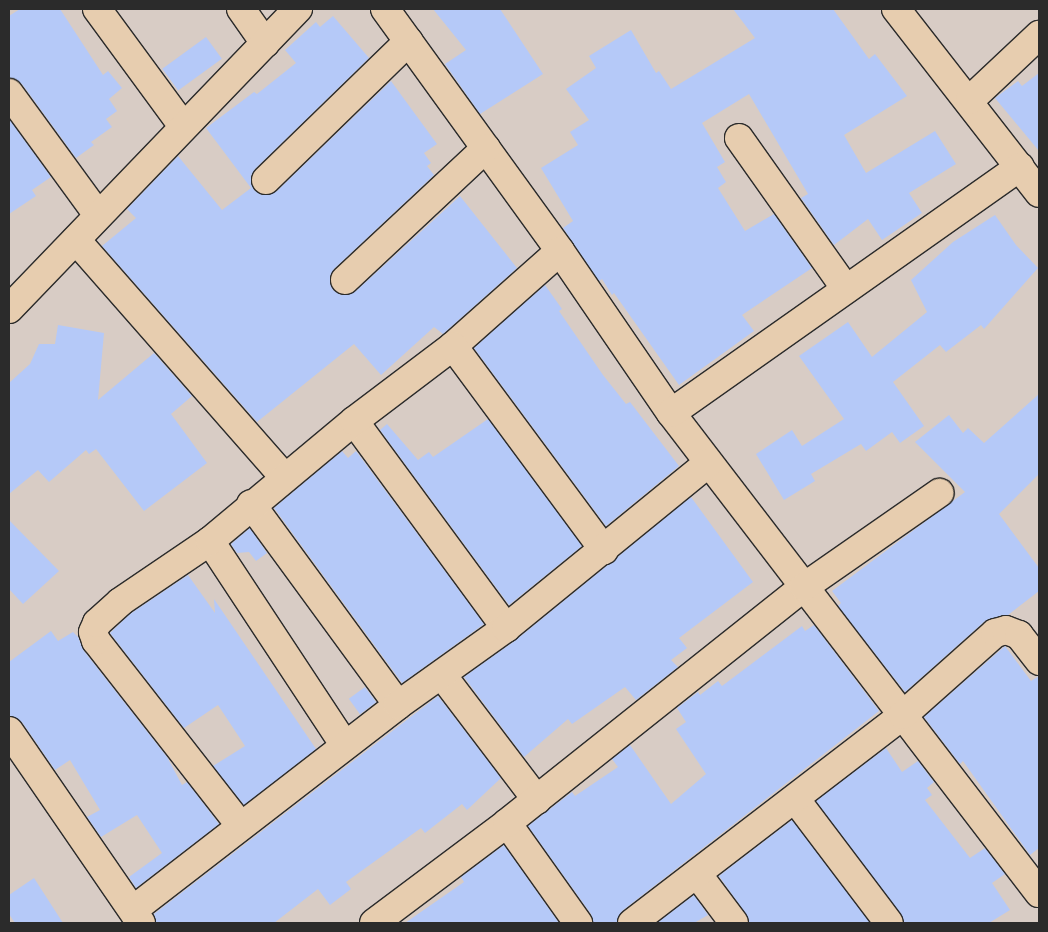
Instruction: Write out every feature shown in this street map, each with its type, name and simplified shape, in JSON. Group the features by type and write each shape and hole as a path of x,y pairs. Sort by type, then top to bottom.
{"street":[{"path":"97,9 183,126"},
{"path":"241,9 265,43"},
{"path":"9,309 183,126 298,9"},
{"path":"385,9 560,250 670,413 1039,893"},
{"path":"896,9 970,100 1039,193"},
{"path":"970,100 1039,35"},
{"path":"266,180 409,41"},
{"path":"9,93 98,215"},
{"path":"739,138 846,289"},
{"path":"345,280 486,148"},
{"path":"670,413 1020,167"},
{"path":"76,240 284,477"},
{"path":"240,825 96,641 93,632 104,614 210,541 284,477 453,346 560,250"},
{"path":"453,346 604,550"},
{"path":"354,421 506,628"},
{"path":"9,731 137,917 240,825 398,705 506,628 604,550 708,463"},
{"path":"374,923 537,800 804,586 939,493"},
{"path":"251,504 398,705"},
{"path":"210,541 345,746"},
{"path":"632,923 796,800 903,715 995,633 1006,630 1019,635 1039,661"},
{"path":"442,675 537,800"},
{"path":"796,800 889,923"},
{"path":"507,823 578,923"},
{"path":"698,875 734,923"}],"building":[{"path":"20,9 60,9 103,75 108,71 122,88 109,99 117,111 106,119 112,127 91,142 94,145 76,158 22,84 9,78 9,16"},
{"path":"433,9 500,9 543,74 480,114 445,64 466,50"},
{"path":"733,9 833,9 869,59 875,54 907,96 844,135 866,173 935,131 956,164 909,193 922,213 882,240 868,219 834,245 801,198 808,194 749,94 702,123 725,162 717,167 726,182 718,188 745,231 774,214 812,268 742,315 754,331 679,385 614,293 612,295 602,279 599,281 563,228 573,221 541,168 578,145 570,132 589,120 566,89 596,68 589,56 631,30 656,73 659,71 671,89 755,38"},
{"path":"333,16 369,58 255,169 251,176 254,190 262,195 277,191 391,81 437,144 424,153 431,163 427,166 434,175 334,269 330,276 333,290 341,295 356,291 460,196 517,268 443,334 434,327 381,375 354,344 257,422 102,246 136,218 127,209 178,156 222,210 251,188 206,128 254,92 257,94 296,63 285,50 316,22 320,27"},
{"path":"206,37 222,59 178,91 162,69"},
{"path":"1039,73 1039,151 995,98 1018,81 1022,86"},
{"path":"9,119 51,177 32,190 36,196 9,214"},
{"path":"995,215 1016,245 1038,268 984,329 981,325 946,352 940,345 893,382 924,426 900,443 892,432 866,451 861,444 811,474 815,481 784,500 756,454 792,430 802,446 844,419 799,356 848,322 872,357 927,312 911,280 953,242"},
{"path":"545,285 562,309 559,311 603,375 626,404 630,402 679,466 606,526 474,348"},
{"path":"58,325 104,333 98,400 154,353 192,396 171,414 207,463 144,511 96,449 89,454 86,450 49,482 38,470 9,494 9,383 30,364 39,344 55,344"},
{"path":"1039,394 1039,474 999,514 1039,568 1039,591 1008,615 985,621 905,692 838,606 841,603 832,591 965,492 915,442 949,415 963,433 968,428 984,443"},
{"path":"488,419 582,546 509,605 380,430 387,424 418,460 429,452 433,457"},
{"path":"342,451 348,458 356,451 484,624 402,683 274,508"},
{"path":"691,497 753,582 679,638 687,648 671,660 678,667 636,700 625,687 572,724 568,719 524,757 464,677 516,640"},
{"path":"9,520 59,571 23,604 9,589"},
{"path":"250,528 267,553 256,561 249,552 237,553 231,544"},
{"path":"188,575 215,613 214,599 316,749 244,805 213,766 245,746 218,705 184,728 110,633 130,614"},
{"path":"814,625 879,711 622,911 617,923 593,923 591,914 528,826 572,792 575,796 618,767 612,759 630,745 671,804 706,774 676,729 686,722 677,708 698,692 700,695 718,681 722,686 802,626 805,631"},
{"path":"51,631 58,641 73,632 78,637 84,651 167,757 182,785 187,782 219,824 136,888 129,877 162,853 137,815 101,837 87,817 100,810 70,760 55,770 22,722 9,716 9,662"},
{"path":"1005,646 1031,681 1039,676 1039,848 1030,855 963,761 960,764 924,717"},
{"path":"365,687 376,702 360,714 349,699"},
{"path":"438,696 501,778 467,810 462,804 425,833 421,828 346,882 351,889 330,905 318,889 274,923 156,923 154,914"},
{"path":"886,748 902,772 918,761 934,782 927,788 932,795 925,800 970,858 985,848 1005,874 992,883 1010,910 989,923 904,923 901,914 816,801"},
{"path":"792,820 870,923 749,923 746,914 719,876"},
{"path":"504,845 559,923 405,923 464,882 461,877"},
{"path":"34,878 63,923 15,923 9,914 9,895"},
{"path":"694,895 708,915 694,923 657,923"}]}
